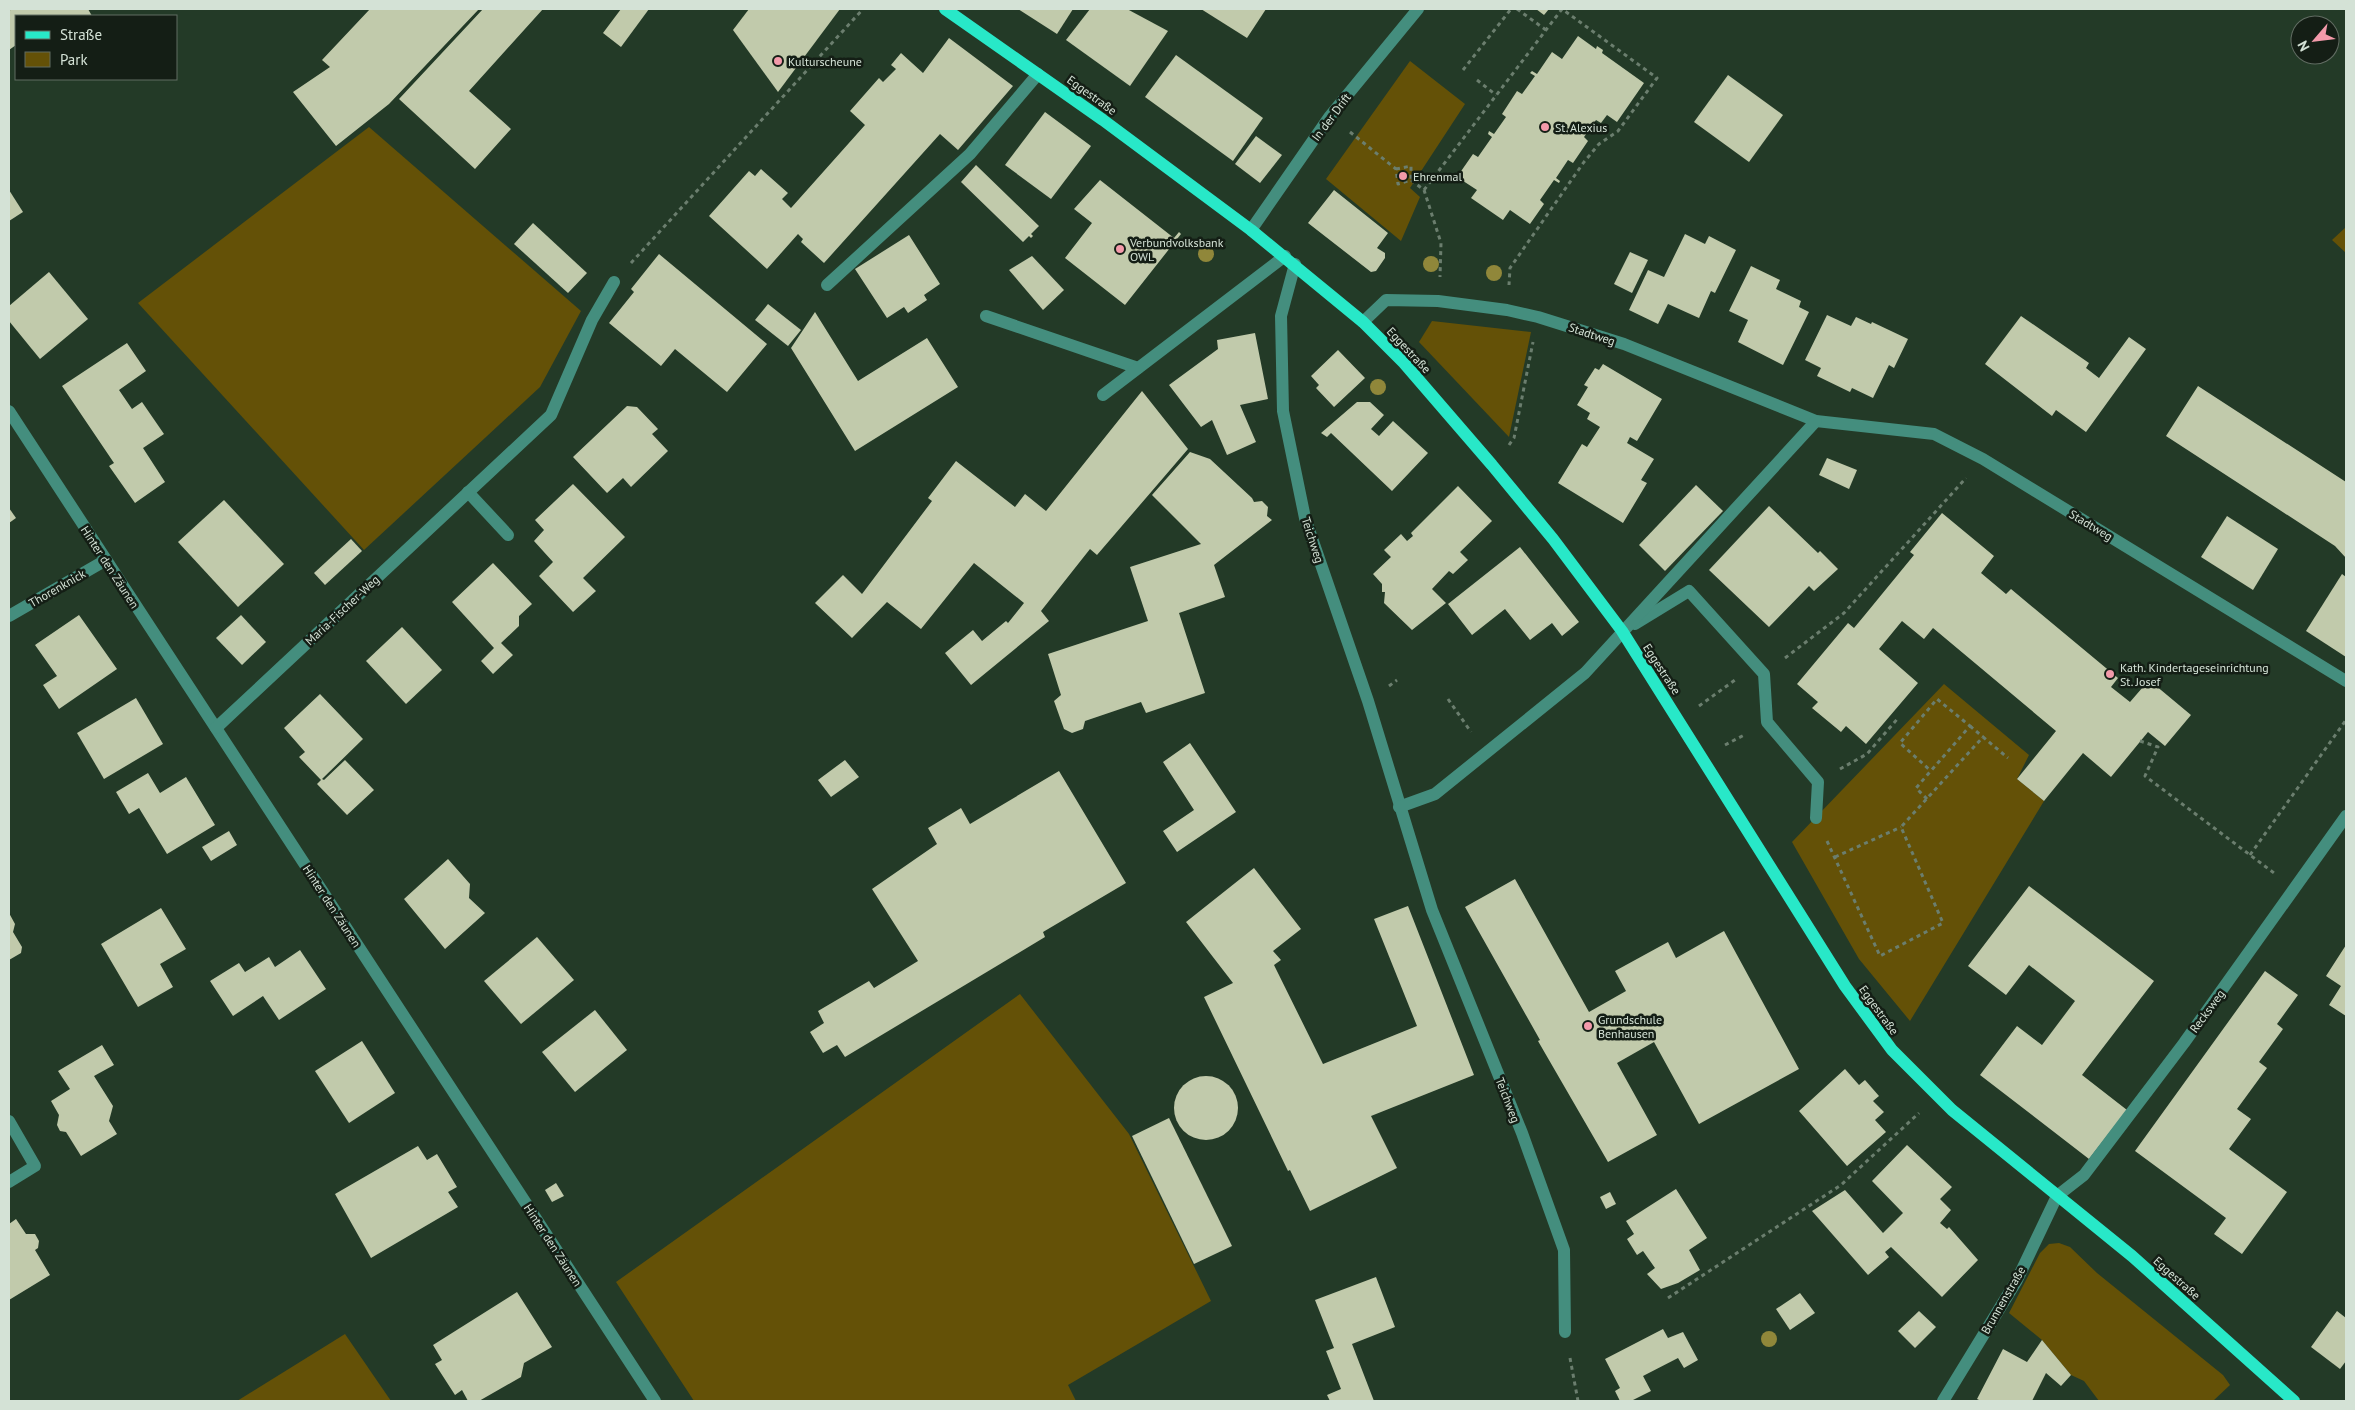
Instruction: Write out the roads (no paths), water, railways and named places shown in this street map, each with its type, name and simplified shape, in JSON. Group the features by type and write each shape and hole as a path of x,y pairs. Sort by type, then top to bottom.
{"main road":[{"name":"Eggestraße","path":"946,9 1038,74 1290,260 1363,322 1404,363 1553,539 1622,631 1845,986 1892,1050 1952,1110 2132,1256 2294,1401"}],"street":[{"name":"In der Drift","path":"1251,230 1330,116 1418,9"},
{"path":"827,286 970,154 1038,74"},
{"path":"1104,395 1138,368 1290,260"},
{"name":"Teichweg","path":"1290,260 1281,316 1283,411 1305,518 1368,701 1432,910 1522,1133 1564,1250 1565,1332"},
{"name":"Maria-Fischer-Weg","path":"216,728 551,415 592,320 614,282"},
{"name":"Stadtweg","path":"1363,322 1386,300 1438,301 1507,310 1538,317 1624,344 1816,421 1934,434 1983,459 2346,682"},
{"path":"986,316 1138,368"},
{"name":"Hinter den Zäunen","path":"9,411 655,1401"},
{"path":"1399,807 1435,794 1585,673 1816,421"},
{"path":"468,492 508,535"},
{"name":"Thorenknick","path":"9,616 106,560"},
{"path":"1622,631 1689,591 1764,674 1767,722 1818,782 1816,818"},
{"name":"Recksweg","path":"2057,1196 2084,1175 2184,1043 2346,816"},
{"path":"9,1121 35,1166 9,1182"},
{"name":"Brunnenstraße","path":"1943,1401 2017,1280 2057,1196"}],"place":[{"name":"Kulturscheune","path":"778,61"},
{"name":"St. Alexius","path":"1545,127"},
{"name":"Ehrenmal","path":"1403,176"},
{"name":"Verbundvolksbank OWL","path":"1120,249"},
{"name":"Kath. Kindertageseinrichtung St. Josef","path":"2110,674"},
{"name":"Grundschule Benhausen","path":"1588,1026"}]}
